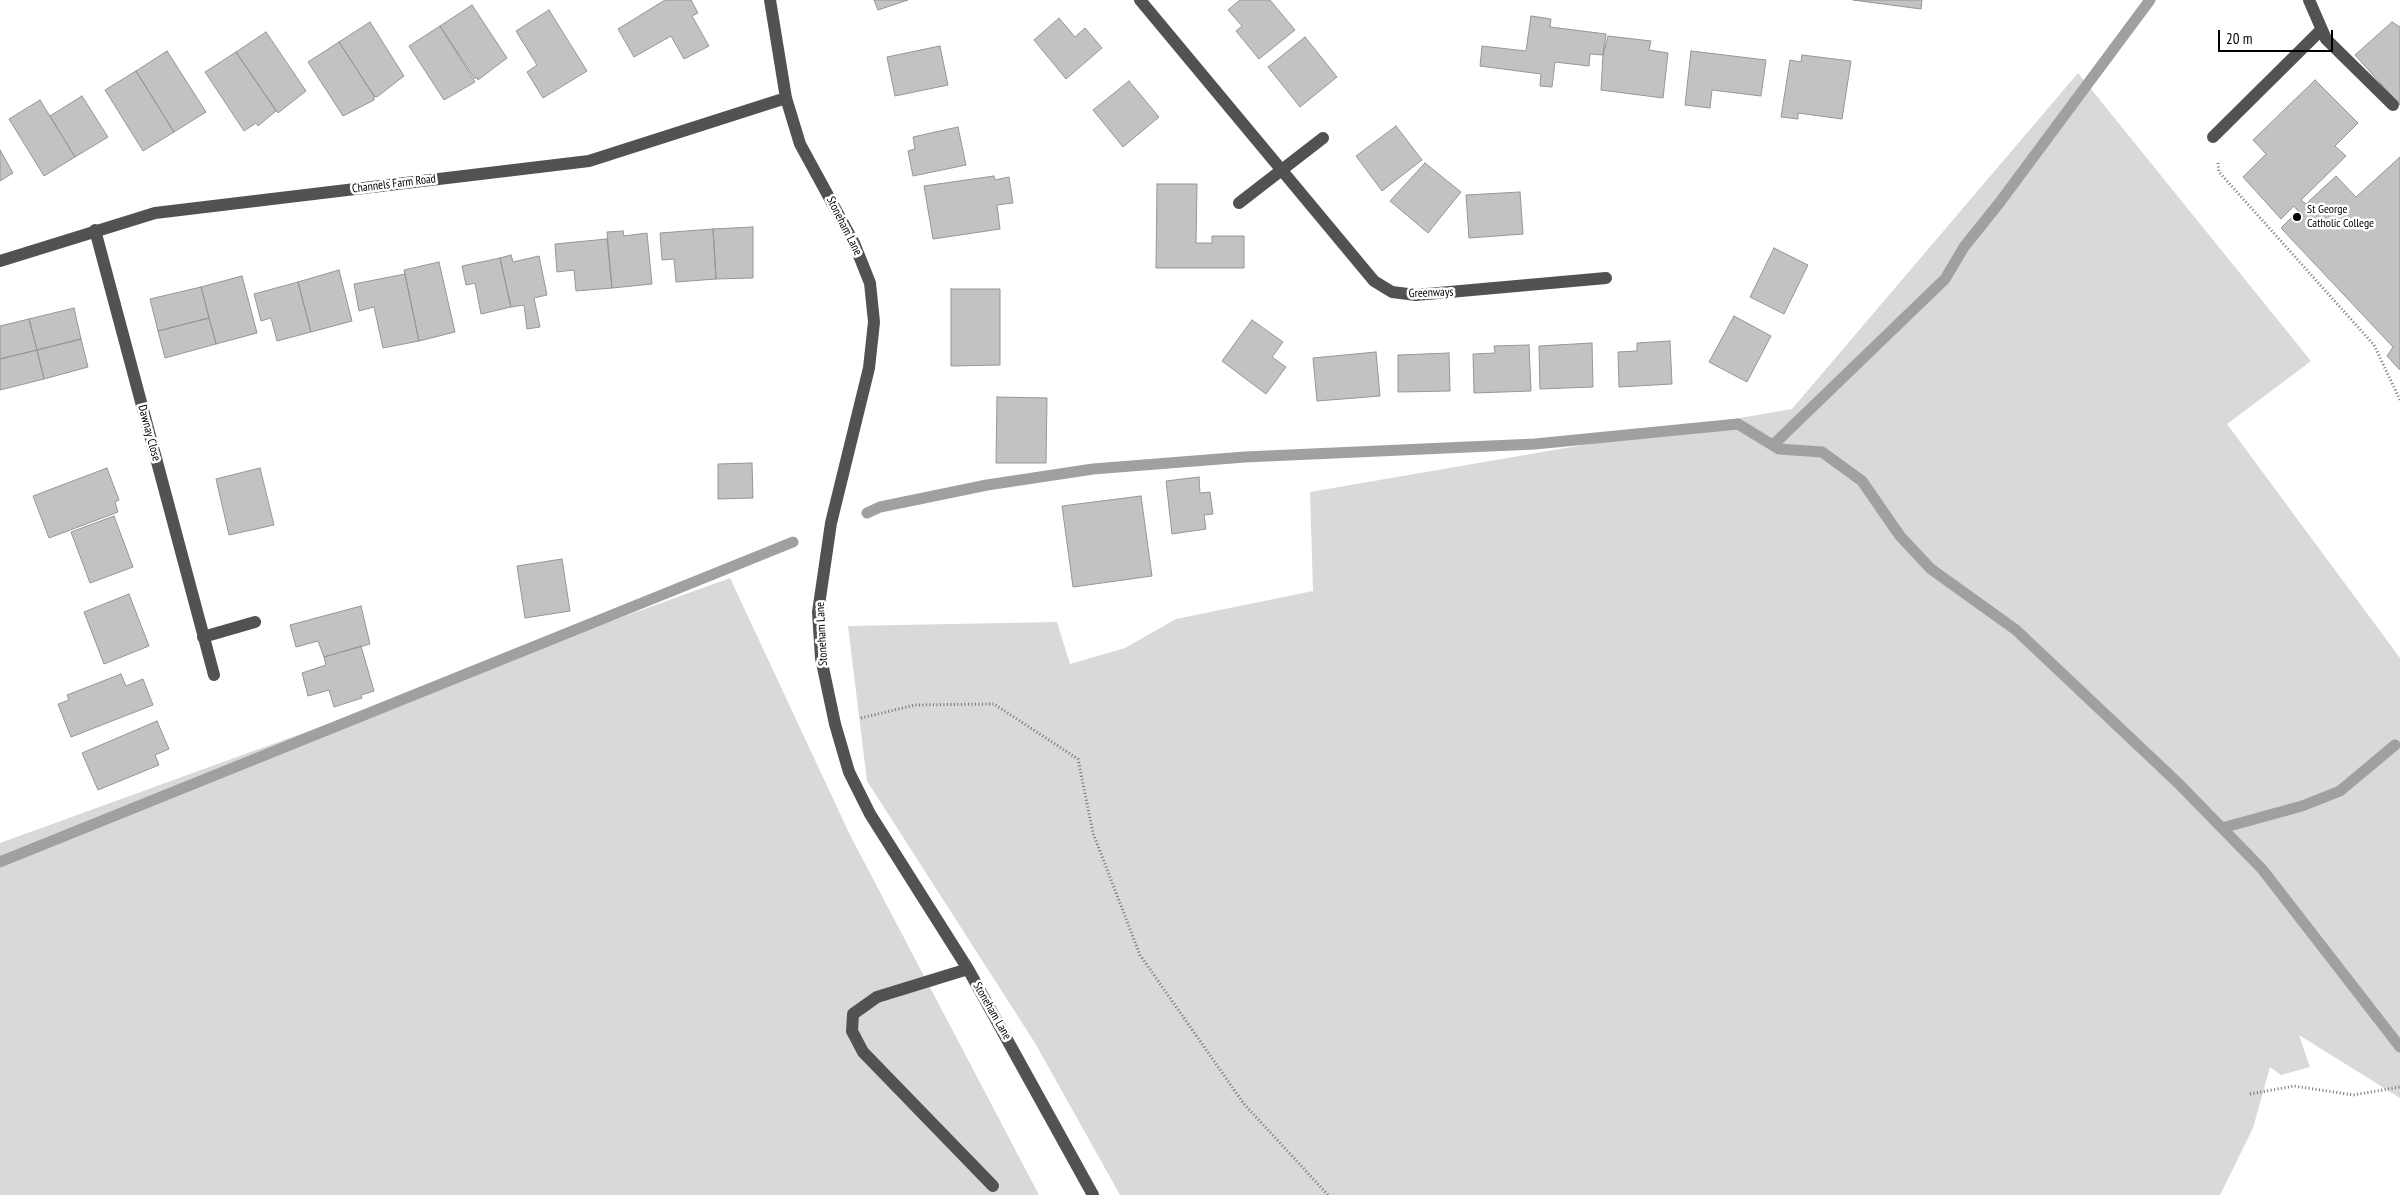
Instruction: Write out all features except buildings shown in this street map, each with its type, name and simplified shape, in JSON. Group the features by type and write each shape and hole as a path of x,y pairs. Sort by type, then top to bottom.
{"street":[{"name":"Stoneham Lane","path":"770,0 786,98 800,144 854,243 870,283 874,322 869,368 832,523 818,612 821,658 834,724 849,772 870,814 968,969 1093,1195"},
{"name":"Greenways","path":"1140,0 1374,281 1392,292 1416,296 1606,278"},
{"path":"2309,0 2326,39 2393,106"},
{"path":"2213,137 2321,30"},
{"name":"Channels Farm Road","path":"0,261 95,230 155,213 589,161 786,98"},
{"path":"1239,204 1324,138"},
{"name":"Dawnay Close","path":"95,230 214,675"},
{"path":"204,637 255,622"},
{"path":"968,969 877,997 853,1014 852,1031 863,1052 993,1186"}],"path":[{"path":"2213,137 2220,172 2374,345 2400,400"},
{"path":"834,724 915,705 994,704 1078,759 1092,833 1140,955 1244,1104 1328,1195"},
{"path":"2250,1094 2294,1086 2353,1095 2400,1087"}],"shaded area":[{"path":"2078,73 2311,361 2227,424 2400,658 2400,1098 2299,1035 2310,1067 2281,1075 2270,1067 2253,1128 2220,1195 1120,1195 1035,1043 867,781 848,626 1057,622 1070,664 1125,648 1176,619 1313,591 1310,492 1792,409"},
{"path":"730,578 850,835 1039,1195 0,1195 0,843"}],"waterway":[{"path":"1773,445 1945,279 1964,247 2000,202 2150,0"},
{"path":"867,513 880,507 987,485 1093,469 1245,457 1535,444 1738,424 1779,449 1822,452 1862,481 1900,536 1931,569 2016,630 2178,783 2262,869 2400,1047"},
{"path":"0,862 793,542"},
{"path":"2222,828 2302,806 2340,791 2395,745"}],"place":[{"name":"St George Catholic College","path":"2297,217"}]}
